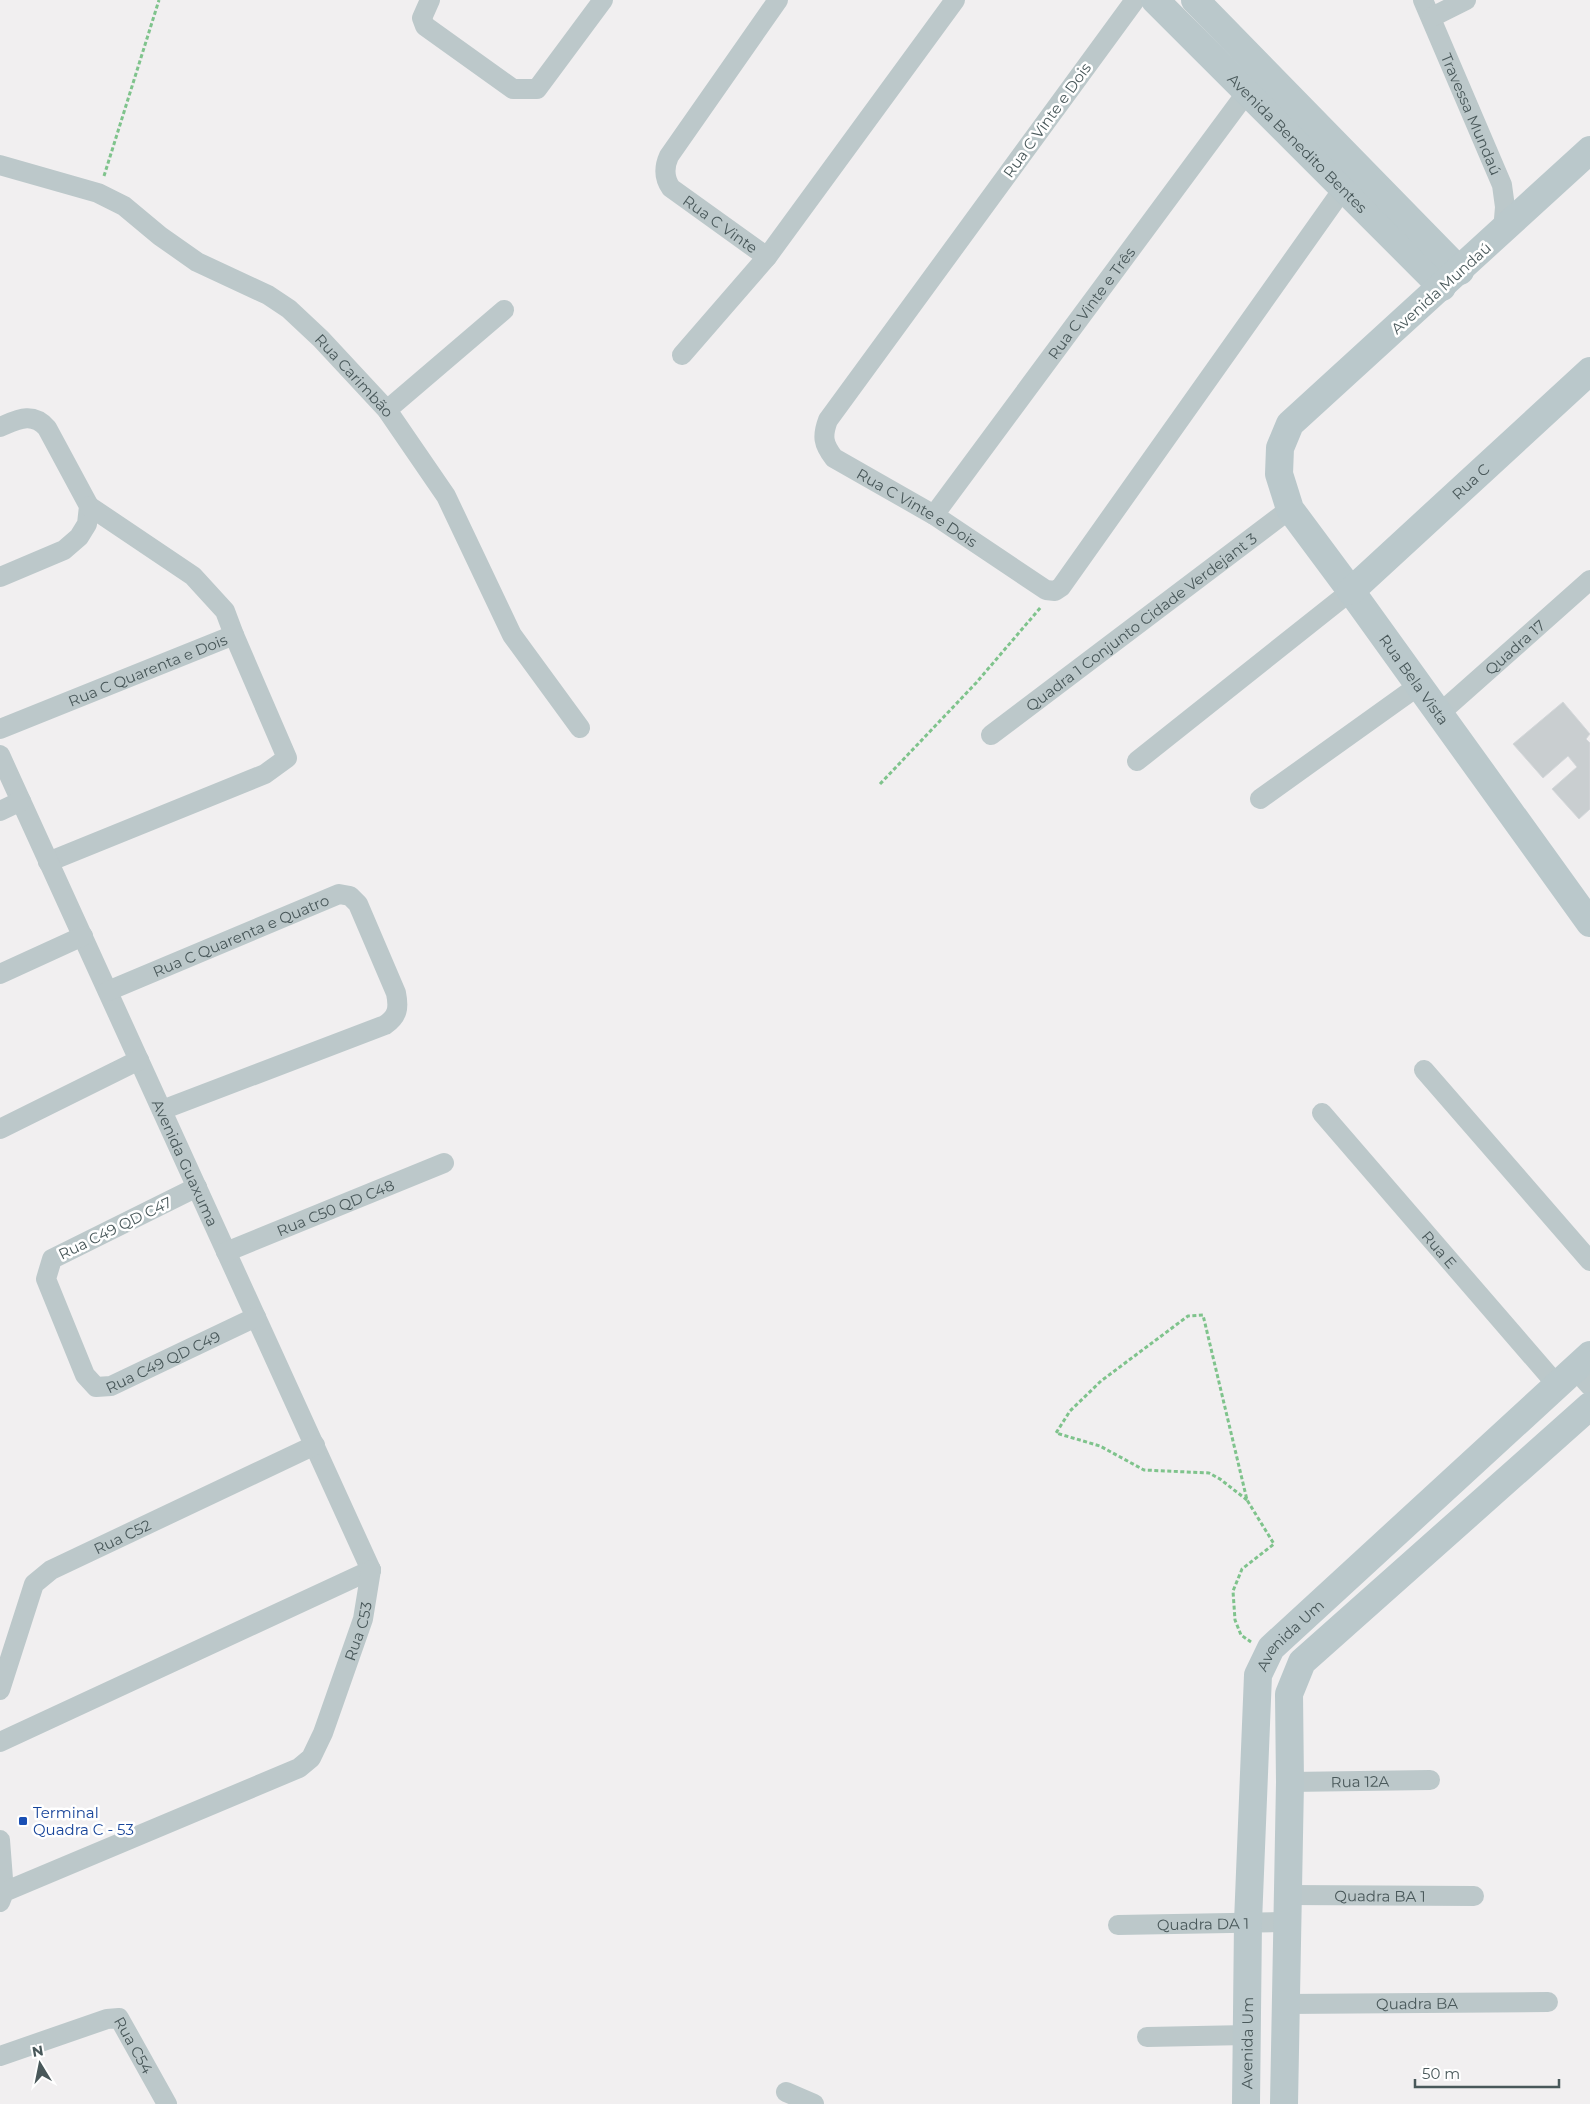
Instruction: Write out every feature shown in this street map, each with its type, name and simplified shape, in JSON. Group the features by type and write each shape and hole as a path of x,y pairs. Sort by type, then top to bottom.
{"street":[{"path":"430,0 422,18 425,26 513,88 538,89 603,0"},
{"name":"Rua C Vinte","path":"778,0 669,156 665,165 667,181 671,188 767,257 955,0"},
{"name":"Rua C Vinte e Dois","path":"1054,592 1046,590 934,515 834,458 824,446 824,432 828,420 1135,0"},
{"name":"Avenida Benedito Bentes","path":"1155,0 1343,189 1451,279"},
{"name":"Avenida Benedito Bentes","path":"1195,0 1451,279"},
{"path":"1427,8 1466,0"},
{"name":"Travessa Mundaú","path":"1427,8 1502,185 1505,207 1504,231"},
{"name":"Rua C Vinte e Três","path":"934,515 1246,92"},
{"name":"Avenida Mundaú","path":"1290,424 1504,231 1590,150"},
{"name":"Rua Carimbão","path":"0,165 98,193 124,206 160,236 197,262 268,295 289,308 321,339 387,410 446,496 512,635 580,728"},
{"path":"1054,592 1062,587 1343,189"},
{"path":"682,355 767,257"},
{"path":"387,410 504,310"},
{"name":"Rua C","path":"1351,591 1590,371"},
{"path":"0,427 26,417 40,420 47,428 88,506 193,576 225,611 234,635"},
{"name":"Rua Bela Vista","path":"1290,424 1280,448 1279,474 1290,509 1590,924"},
{"path":"0,577 64,550 79,537 83,530 86,524 88,506"},
{"name":"Quadra 1 Conjunto Cidade Verdejant 3","path":"991,736 1290,509"},
{"name":"Quadra 17","path":"1439,714 1590,580"},
{"path":"1137,760 1351,591"},
{"name":"Rua C Quarenta e Dois","path":"0,729 234,635 287,758 265,774 48,862"},
{"path":"1260,799 1418,686"},
{"name":"Avenida Guaxuma","path":"0,755 371,1570"},
{"path":"0,812 21,801"},
{"name":"Rua C Quarenta e Quatro","path":"108,991 339,894 350,896 358,904 396,993 398,1007 394,1019 385,1025 162,1110"},
{"path":"0,974 83,936"},
{"path":"0,1129 139,1060"},
{"path":"1424,1070 1590,1260"},
{"name":"Rua E","path":"1322,1113 1578,1373"},
{"name":"Rua C50 QD C48","path":"226,1252 444,1163"},
{"name":"Rua C49 QD C47","path":"46,1279 52,1259 197,1187"},
{"name":"Rua C49 QD C49","path":"46,1279 85,1375 96,1387 111,1386 256,1316"},
{"name":"Avenida Um","path":"1246,2104 1248,1922 1258,1675 1270,1648 1578,1373"},
{"name":"Avenida Um","path":"1284,2104 1290,1782 1289,1694 1302,1662 1590,1406"},
{"name":"Rua C52","path":"0,1690 34,1584 51,1570 314,1446"},
{"name":"Rua C53","path":"0,1742 371,1570"},
{"name":"Rua C53","path":"0,1840 2,1897 299,1768 311,1758 323,1733 363,1619 371,1570"},
{"name":"Rua 12A","path":"1290,1782 1430,1780"},
{"name":"Quadra BA 1","path":"1288,1895 1474,1896"},
{"name":"Quadra DA 1","path":"1118,1925 1288,1922"},
{"name":"Quadra BA","path":"1286,2004 1548,2002"},
{"name":"Rua C54","path":"0,2056 107,2019 119,2018 167,2104"},
{"path":"1147,2037 1247,2035"},
{"path":"786,2092 814,2104"}],"path":[{"path":"98,193 159,0"},
{"path":"880,784 976,683 1054,592"},
{"path":"1247,1500 1220,1478 1209,1473 1144,1470 1100,1446 1056,1434 1070,1411 1101,1380 1188,1316 1203,1315 1247,1500 1274,1544 1242,1569 1233,1591 1235,1620 1241,1635 1251,1642 1270,1648"}],"building":[{"path":"1563,702 1590,734 1586,739 1590,743 1590,809 1579,819 1552,789 1577,767 1568,756 1543,778 1513,744"}],"place":[{"name":"Terminal Quadra C - 53","path":"23,1821"}]}
